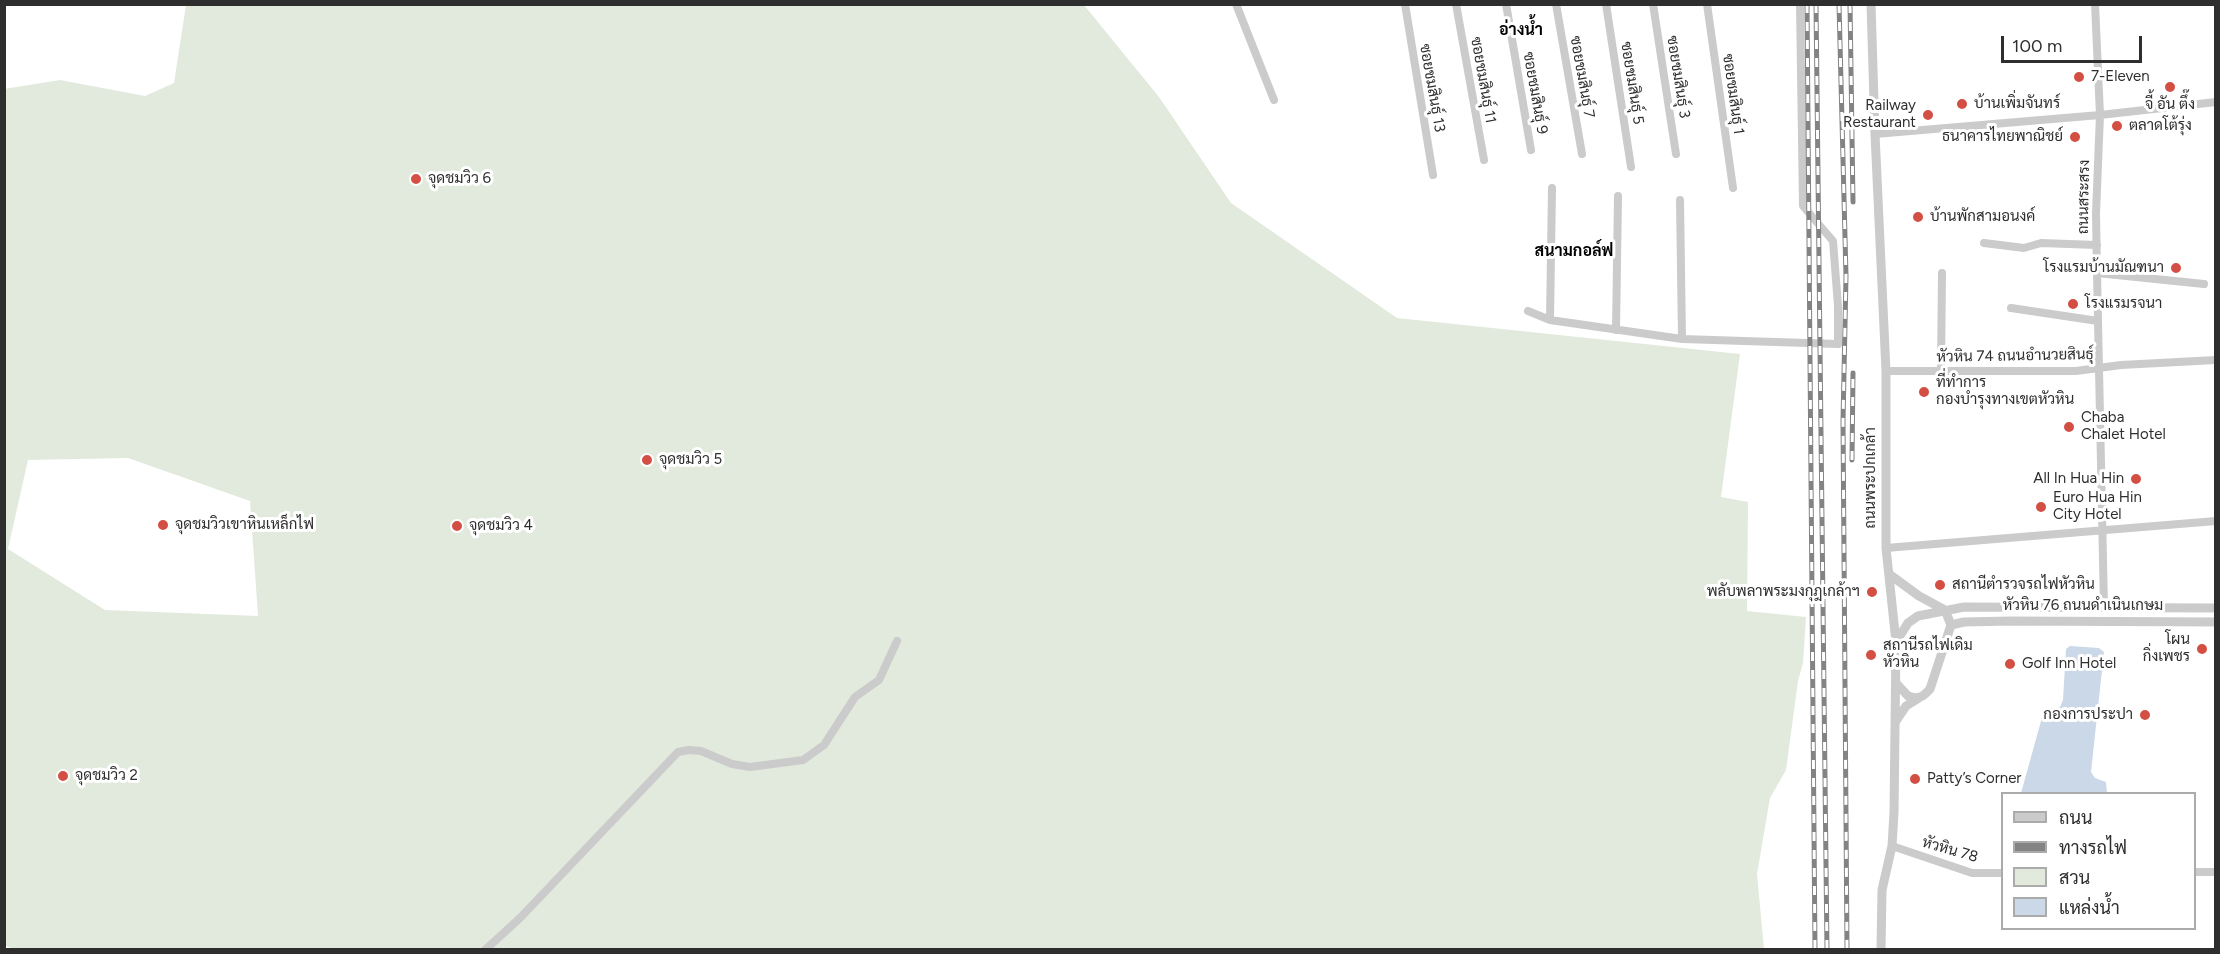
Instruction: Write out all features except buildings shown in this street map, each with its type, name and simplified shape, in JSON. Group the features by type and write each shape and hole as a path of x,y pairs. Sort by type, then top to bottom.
{"street":[{"path":"1236,4 1274,100"},
{"name":"ซอยชมสินธุ์ 13","path":"1405,4 1433,176"},
{"name":"ซอยชมสินธุ์ 11","path":"1456,4 1484,160"},
{"name":"ซอยชมสินธุ์ 9","path":"1506,4 1531,150"},
{"name":"ซอยชมสินธุ์ 7","path":"1556,4 1582,153"},
{"name":"ซอยชมสินธุ์ 5","path":"1606,4 1631,167"},
{"name":"ซอยชมสินธุ์ 3","path":"1653,4 1676,154"},
{"name":"ซอยชมสินธุ์ 1","path":"1707,4 1732,188"},
{"path":"1528,311 1550,320 1682,339 1838,345 1833,241 1803,206 1800,4"},
{"name":"ถนนพระปกเกล้า","path":"1871,4 1887,371 1886,548 1896,642 1894,813 1892,846 1882,890 1881,950"},
{"name":"ถนนสระสรง","path":"2095,4 2100,114 2097,273 2104,607"},
{"path":"1875,134 2216,102"},
{"path":"1550,320 1552,188"},
{"path":"1616,330 1618,196"},
{"path":"1680,200 1682,339"},
{"path":"1984,243 2024,248 2041,243 2097,245"},
{"path":"1941,371 1942,273"},
{"path":"2097,273 2204,284"},
{"path":"2010,308 2098,321"},
{"name":"หัวหิน 74 ถนนอำนวยสินธุ์","path":"1887,371 2076,371 2216,360"},
{"path":"1886,548 2216,521"},
{"path":"1889,574 1919,596 1945,610 1951,626 1930,690 1906,706 1895,723"},
{"name":"หัวหิน 76 ถนนดำเนินเกษม","path":"1896,642 1912,620 1924,614 1964,607 2216,608"},
{"path":"2011,607 2012,621"},
{"path":"2104,607 2104,620"},
{"name":"หัวหิน 76 ถนนดำเนินเกษม","path":"1951,626 1964,622 2012,621 2216,622"},
{"path":"485,950 520,918 678,752 701,751 732,764 750,768 803,760 824,745 855,696 879,680 897,642"},
{"path":"1896,683 1908,696 1919,698"},
{"name":"หัวหิน 78","path":"1892,846 1972,873 2001,873"},
{"path":"2196,872 2216,872"}],"green space":[{"path":"186,5 1084,5 1159,97 1231,203 1397,318 1740,354 1721,497 1748,502 1747,611 1806,617 1803,663 1798,681 1786,770 1770,798 1757,874 1764,949 13,949 4,945 4,89 60,80 145,96 174,83","holes":["128,458 250,501 258,616 105,610 8,549 28,460"]}],"water":[{"path":"2070,646 2099,648 2104,652 2091,772 2095,778 2106,782 2107,792 2021,792 2043,714 2048,709 2060,707 2063,700 2066,649"}],"railway":[{"path":"1807,4 1815,950"},
{"path":"1816,4 1827,950"},
{"path":"1839,4 1846,276 1843,421 1847,950"},
{"path":"1850,4 1853,202"},
{"path":"1852,460 1853,373"}],"place":[{"name":"7-Eleven","path":"2079,77"},
{"name":"จี้ อัน ตึ๊ง","path":"2170,87"},
{"name":"บ้านเพิ่มจันทร์","path":"1962,104"},
{"name":"Railway Restaurant","path":"1928,115"},
{"name":"ตลาดโต้รุ่ง","path":"2117,126"},
{"name":"ธนาคารไทยพาณิชย์","path":"2075,137"},
{"name":"จุดชมวิว 6","path":"416,179"},
{"name":"บ้านพักสามอนงค์","path":"1918,217"},
{"name":"โรงแรมบ้านมัณฑนา","path":"2176,268"},
{"name":"โรงแรมรจนา","path":"2073,304"},
{"name":"ที่ทำการ กองบำรุงทางเขตหัวหิน","path":"1924,392"},
{"name":"Chaba Chalet Hotel","path":"2069,427"},
{"name":"จุดชมวิว 5","path":"647,460"},
{"name":"All In Hua Hin","path":"2136,479"},
{"name":"Euro Hua Hin City Hotel","path":"2041,507"},
{"name":"จุดชมวิวเขาหินเหล็กไฟ","path":"163,525"},
{"name":"จุดชมวิว 4","path":"457,526"},
{"name":"สถานีตำรวจรถไฟหัวหิน","path":"1940,585"},
{"name":"พลับพลาพระมงกุฎเกล้าฯ","path":"1872,592"},
{"name":"โผน กิ่งเพชร","path":"2202,649"},
{"name":"สถานีรถไฟเดิม หัวหิน","path":"1871,655"},
{"name":"Golf Inn Hotel","path":"2010,664"},
{"name":"กองการประปา","path":"2145,715"},
{"name":"จุดชมวิว 2","path":"63,776"},
{"name":"Patty’s Corner","path":"1915,779"}],"district":[{"name":"อ่างน้ำ","path":"1521,30"},
{"name":"สนามกอล์ฟ","path":"1574,251"}]}
